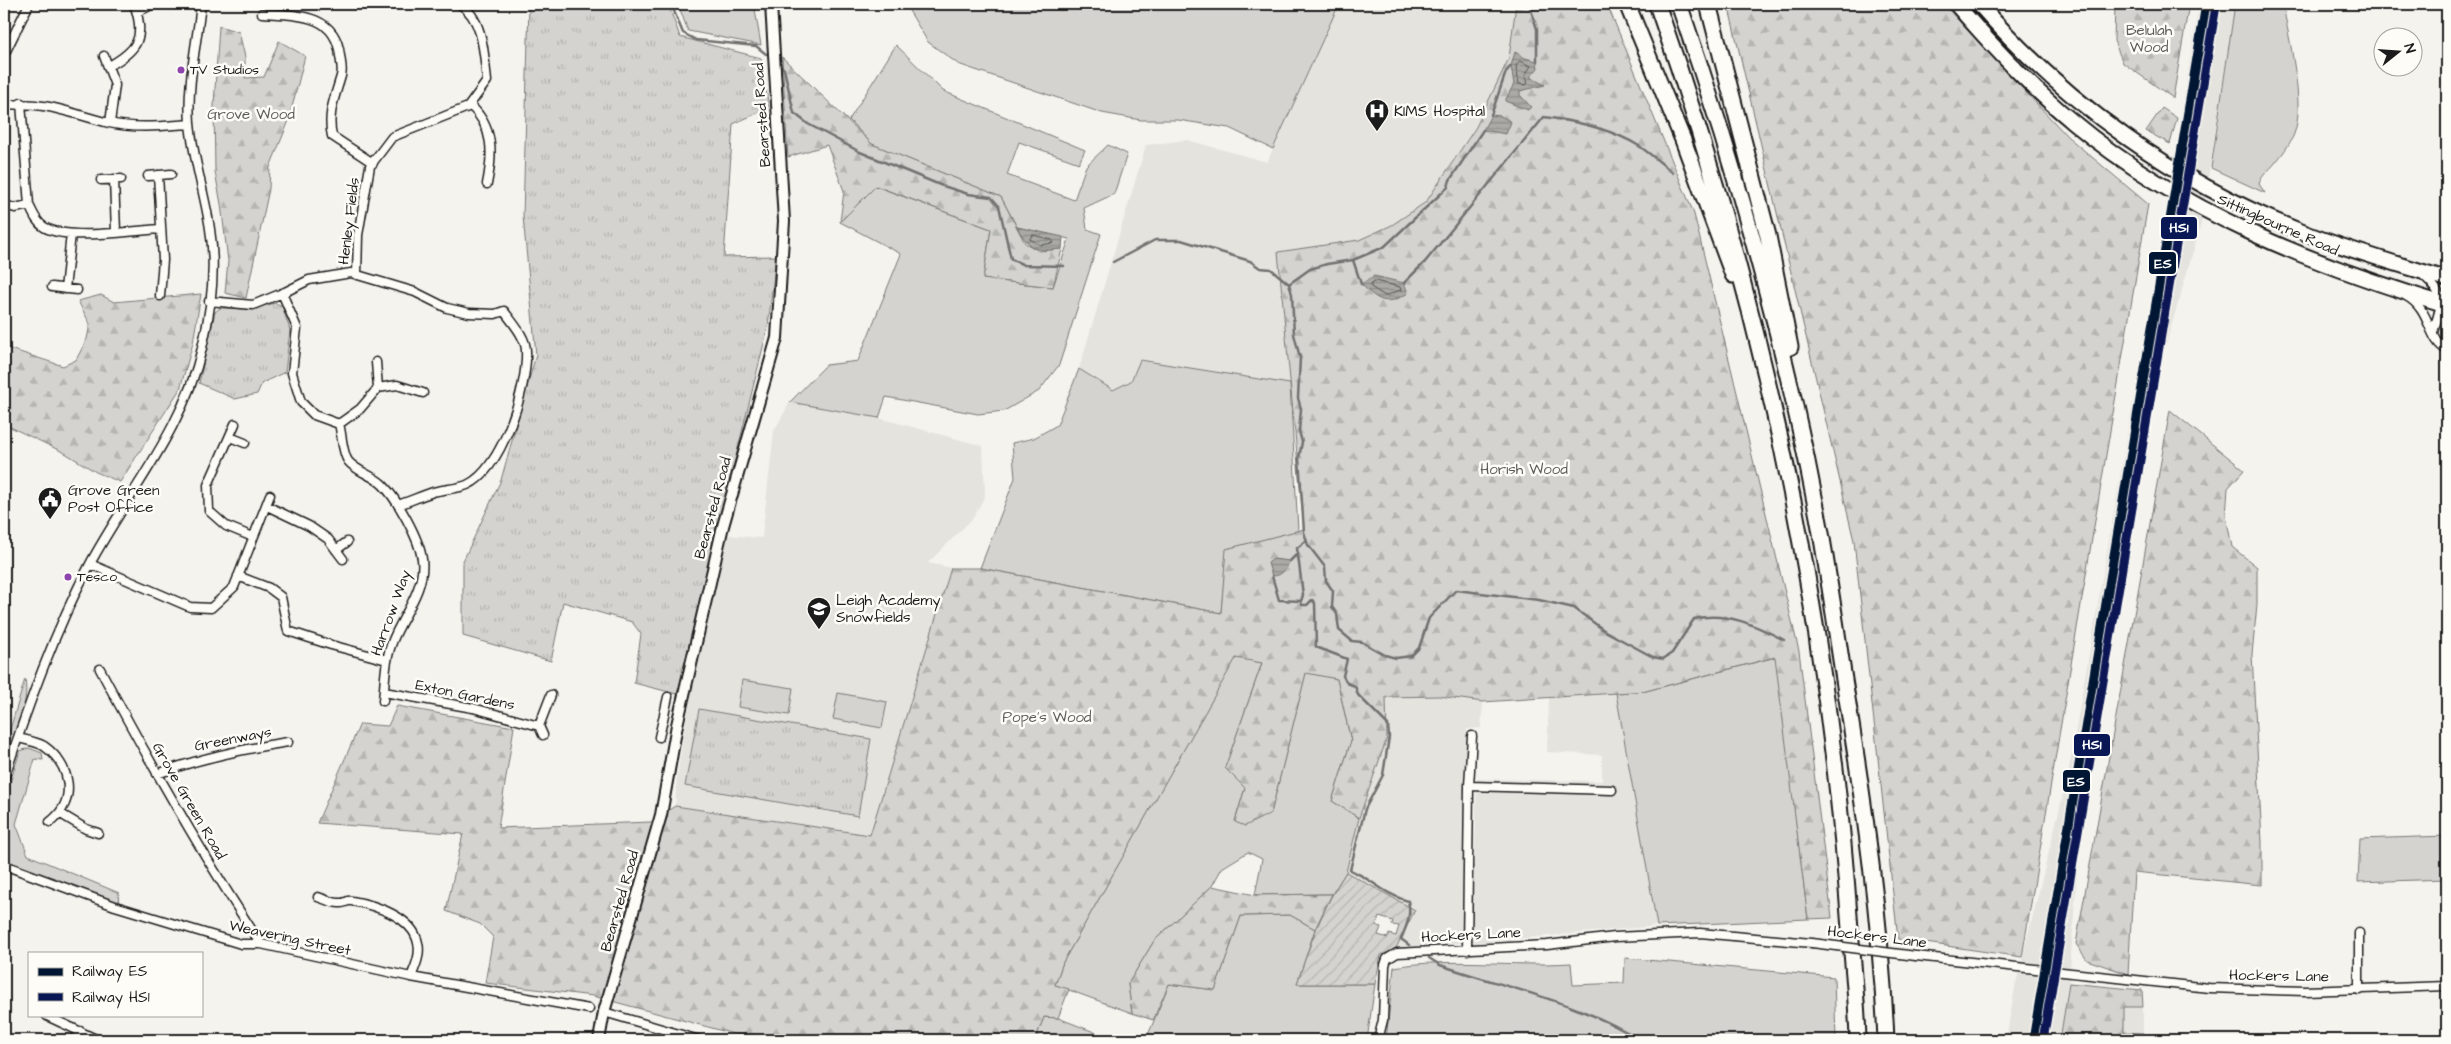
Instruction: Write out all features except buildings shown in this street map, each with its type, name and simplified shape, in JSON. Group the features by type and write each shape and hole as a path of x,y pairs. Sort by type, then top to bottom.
{"highway":[{"path":"1627,4 1683,140 1726,261 1752,317"},
{"path":"1657,4 1706,153 1752,317 1771,391 1799,524 1829,708 1840,798 1858,1040"},
{"path":"1679,4 1740,190 1794,402 1821,534 1852,727 1877,905 1886,1040"},
{"path":"1708,4 1768,236 1783,304 1790,345 1794,402"},
{"name":"Sittingbourne Road","path":"1956,4 1999,53 2066,116 2102,145 2156,182 2204,210 2294,252 2444,304"},
{"name":"Sittingbourne Road","path":"1979,4 2052,78 2109,124 2162,162 2207,188 2301,231 2420,272 2447,279"}],"street":[{"path":"4,55 29,4"},
{"path":"109,66 132,52 137,43 137,12 134,4"},
{"path":"4,779 64,617 90,564 166,439 188,394 202,348 212,273 210,230 190,124 190,96 201,4"},
{"path":"460,4 477,24 484,50 487,82 470,105 480,114 488,129 491,147 487,184"},
{"name":"Bearsted Road","path":"599,1040 604,1012 661,815 677,725 724,520 777,338 784,221 771,4"},
{"path":"137,12 149,6"},
{"path":"262,13 304,16 322,23 339,42 342,73 329,122 332,136 372,163"},
{"path":"10,40 19,43"},
{"path":"104,56 109,66 115,92 110,123"},
{"path":"21,103 29,205 35,218 44,227 71,234 160,229"},
{"path":"4,104 49,105 110,123 134,127 190,124"},
{"name":"Henley Fields","path":"357,275 358,235 367,180 372,163 392,137 470,105"},
{"path":"148,176 171,174"},
{"path":"158,175 163,260 158,283 160,296"},
{"path":"101,180 117,179 116,232"},
{"path":"4,205 15,208 29,205"},
{"path":"65,289 71,234"},
{"path":"2420,272 2438,287 2444,304 2433,332"},
{"path":"209,301 253,305 309,280 351,273 415,292 454,310 469,314 495,314 504,311 519,331 526,349 521,393 510,426 490,466 468,485 432,493 398,505"},
{"path":"2373,280 2411,299 2428,318 2438,344 2447,350"},
{"path":"52,287 77,290"},
{"path":"282,293 297,328 292,373 301,402 314,414 339,424 360,409 378,388 396,385 423,393"},
{"path":"376,362 378,388"},
{"path":"235,424 208,485 209,511 226,526 253,537"},
{"name":"Harrow Way","path":"339,424 348,460 363,473 382,484 398,505 422,558 421,575 416,592 392,642 387,660 384,696"},
{"path":"230,437 245,443"},
{"path":"90,564 190,607 211,608 234,587 270,495"},
{"path":"267,506 309,526 328,539 342,559"},
{"path":"336,550 347,542"},
{"path":"238,576 269,588 281,596 288,631 387,660"},
{"name":"Grove Green Road","path":"100,669 157,774 219,880 261,944"},
{"path":"543,735 540,726 551,695"},
{"name":"Exton Gardens","path":"384,696 473,708 540,726"},
{"path":"659,737 668,698"},
{"path":"662,723 677,725"},
{"path":"1467,950 1469,786 1472,736"},
{"path":"18,738 43,746 59,762 68,781 68,798 61,814 50,822"},
{"name":"Greenways","path":"157,774 192,761 288,742"},
{"path":"1469,786 1612,790"},
{"path":"61,814 84,833 98,833"},
{"name":"Weavering Street","path":"4,865 152,917 241,944 261,944 411,978 589,1009"},
{"path":"318,898 340,903 348,900 362,903 404,921 414,932 418,944 418,956 411,978"},
{"name":"Hockers Lane","path":"1378,1040 1384,1020 1384,980 1388,959 1398,953 1547,945 1615,937 1700,933 1812,943 2010,967 2209,988 2305,991 2447,986"},
{"path":"2359,933 2359,990"},
{"path":"578,1008 580,999"},
{"path":"604,1012 699,1040"},
{"path":"47,1016 98,1040"},
{"path":"75,1040 80,1031"}],"shaded area":[{"path":"1339,4 1516,4 1509,58 1476,127 1426,202 1392,225 1359,240 1278,253 1290,384 1140,360 1131,381 1113,390 1079,369 1146,145 1187,140 1267,162"},
{"path":"2199,4 2235,4 2201,224 2157,375 2079,846 2069,983 2060,1040 2006,1040 2015,987 2068,775 2154,282"},
{"name":"Leigh Academy Snowfields","path":"790,402 879,418 983,446 985,496 973,518 928,563 951,568 870,835 675,806 677,776 691,692 728,535 762,538 774,431"},
{"path":"1616,693 1657,926 1472,943 1477,779 1602,781 1602,755 1547,752 1549,697"},
{"path":"1439,696 1483,702 1481,728 1467,729 1462,943 1395,950 1415,910 1346,872 1359,818 1387,738 1385,697"},
{"path":"2124,1006 2143,1007 2143,1033 2124,1033"}],"green space":[{"path":"529,4 668,4 680,37 761,58 769,108 733,124 724,257 776,256 768,327 677,694 634,683 641,634 632,622 563,602 551,661 463,636 463,561 501,480 536,355 523,216"},
{"path":"678,4 754,4 761,45 688,31"},
{"path":"905,4 1339,4 1273,149 1229,128 1178,120 1141,120 1102,113 958,64 928,42"},
{"path":"1516,4 1607,4 1694,214 1799,651 1832,918 1808,919 1775,657 1646,691 1483,702 1439,696 1386,697 1387,738 1359,818 1332,801 1351,741 1337,679 1306,673 1271,813 1245,826 1235,822 1245,788 1225,768 1262,663 1236,658 1063,962 1055,985 1069,989 1058,1018 1044,1017 1035,1040 779,1040 734,1034 593,996 485,983 493,937 480,924 446,911 463,834 317,823 360,724 388,726 397,706 514,727 498,828 651,822 675,806 870,835 951,568 980,568 1221,613 1226,549 1304,529 1278,252 1359,240 1392,225 1426,202 1476,127 1509,58"},
{"path":"1728,4 1943,4 2068,137 2148,204 2022,957 1898,939 1854,541"},
{"name":"Belulah Wood","path":"2115,4 2189,4 2173,98 2123,63 2114,41"},
{"path":"2235,4 2283,4 2295,70 2298,106 2294,134 2273,166 2260,181 2259,184 2265,193 2211,168"},
{"name":"Grove Wood","path":"219,26 239,32 245,57 245,78 264,77 279,41 305,56 288,123 270,167 269,189 246,298 225,293 228,261 215,172 214,105"},
{"path":"896,45 943,91 1085,150 1079,163 1019,142 1007,175 1074,200 1086,166 1108,145 1127,154 1114,194 1084,208 1087,229 1101,234 1059,365 1039,391 1004,411 978,414 886,397 879,418 790,402 826,365 858,361 901,254 840,222 875,186 991,229 983,279 1053,287 1069,239 1017,227 1001,197 872,144 849,120"},
{"path":"782,57 872,144 1001,197 1025,243 1039,251 1062,249 1053,287 983,279 991,229 876,186 840,222 844,191 827,145 788,157"},
{"path":"2162,108 2177,118 2170,144 2146,131"},
{"path":"201,294 193,343 180,389 120,482 96,472 65,453 4,424 4,347 63,366 76,360 87,339 90,324 78,301 101,295 114,302"},
{"path":"276,303 282,306 290,330 285,372 262,383 257,394 235,399 199,383 215,312 220,308 246,309"},
{"path":"1140,360 1290,384 1298,531 1227,549 1221,613 980,568 1015,478 1012,443 1034,438 1057,425 1079,369 1113,390 1131,381"},
{"path":"2170,410 2244,470 2228,488 2226,516 2232,547 2257,567 2257,605 2252,654 2262,842 2262,885 2134,872 2128,974 2087,960 2076,944"},
{"path":"1236,657 1262,663 1225,768 1245,788 1235,821 1271,813 1306,672 1337,679 1351,741 1332,801 1359,818 1346,872 1332,894 1255,895 1262,859 1248,852 1222,868 1212,886 1154,941 1128,984 1132,1013 1055,985 1063,962"},
{"path":"1776,657 1808,919 1657,926 1616,693 1646,691"},
{"path":"25,679 26,689 23,711 4,763 4,742 6,743"},
{"path":"742,680 793,688 789,715 738,707"},
{"path":"838,693 887,702 882,728 833,719"},
{"path":"699,709 871,739 858,816 685,786"},
{"path":"29,748 42,753 43,760 35,759 16,824 28,855 119,893 118,904 4,860 4,802 20,751"},
{"path":"2447,836 2447,879 2358,882 2360,839"},
{"path":"1346,872 1415,910 1395,950 1381,955 1375,984 1297,984 1317,926","holes":["1379,917 1393,921 1392,925 1399,926 1396,936 1389,934 1388,938 1378,935 1381,927 1376,925"]},
{"path":"1212,886 1255,895 1332,894 1315,929 1290,915 1241,916 1215,990 1169,984 1153,1020 1132,1013 1128,984 1154,941"},
{"path":"1290,915 1315,929 1297,984 1375,984 1367,1040 1146,1040 1169,984 1215,990 1241,916"},
{"path":"1625,958 1834,977 1836,1040 1386,1040 1394,967 1460,962 1571,963 1573,985 1624,983"},
{"path":"2069,983 2142,990 2143,1007 2124,1007 2124,1032 2143,1033 2143,1040 2060,1040"},
{"path":"1044,1017 1058,1018 1115,1040 1035,1040"}],"water":[{"path":"1515,52 1525,58 1537,61 1538,68 1530,77 1545,85 1520,91 1520,95 1531,107 1528,110 1505,101 1514,84 1511,66"},
{"path":"1491,115 1501,116 1511,122 1506,134 1483,130"},
{"path":"1017,227 1063,237 1062,249 1046,250 1035,248 1026,241"},
{"path":"1374,276 1404,283 1408,293 1388,301 1372,295 1361,284"},
{"path":"1273,559 1290,561 1283,572 1272,576 1268,563"}],"waterway":[{"path":"671,4 683,33 696,40 756,46 766,54"},
{"path":"1529,4 1537,29 1537,61"},
{"path":"1491,115 1506,72 1511,66"},
{"path":"782,67 794,113 808,124 860,152 940,185 968,194 991,197 999,206 1011,259 1024,265 1064,266"},
{"path":"1404,283 1425,262 1544,117 1581,123 1617,135 1639,146 1673,173"},
{"path":"1289,284 1310,269 1353,260 1384,247 1448,187 1450,180 1483,130"},
{"path":"1113,262 1155,240 1181,240 1250,261 1260,268 1271,269 1289,284 1292,294 1294,334 1300,358 1298,398 1301,409 1299,431 1302,442 1299,458 1304,532 1308,545 1325,567 1326,581 1333,591 1332,607 1337,614 1339,630 1352,641 1362,642 1385,655 1396,658 1411,656 1419,648 1429,618 1456,590 1539,600 1574,608 1605,631 1653,657 1663,659 1672,653 1694,619 1706,617 1729,618 1740,621 1784,640"},
{"path":"1353,260 1361,284"},
{"path":"1301,601 1303,595 1297,548 1306,541"},
{"path":"1290,561 1298,553"},
{"path":"1272,576 1279,600 1301,601 1302,605 1307,605 1312,600 1315,603 1316,647 1347,659 1343,676 1347,683 1355,686 1358,695 1388,725 1389,737 1383,775 1365,809 1350,870 1392,895 1408,901 1409,916 1401,939 1409,945"},
{"path":"1429,958 1440,965 1543,997 1593,1015 1640,1040"}],"rail line":[{"name":"ES","path":"2033,1040 2206,4"},
{"name":"HS1","path":"2043,1040 2216,6"}],"place":[{"name":"TV Studios","path":"181,70"},
{"name":"KIMS Hospital","path":"1377,132"},
{"name":"Grove Green Post Office","path":"50,520"},
{"name":"Tesco","path":"68,577"},
{"name":"Leigh Academy Snowfields","path":"819,630"}],"park label":[{"name":"Horish Wood","path":"1524,469"},
{"name":"Pope's Wood","path":"1047,717"}]}
